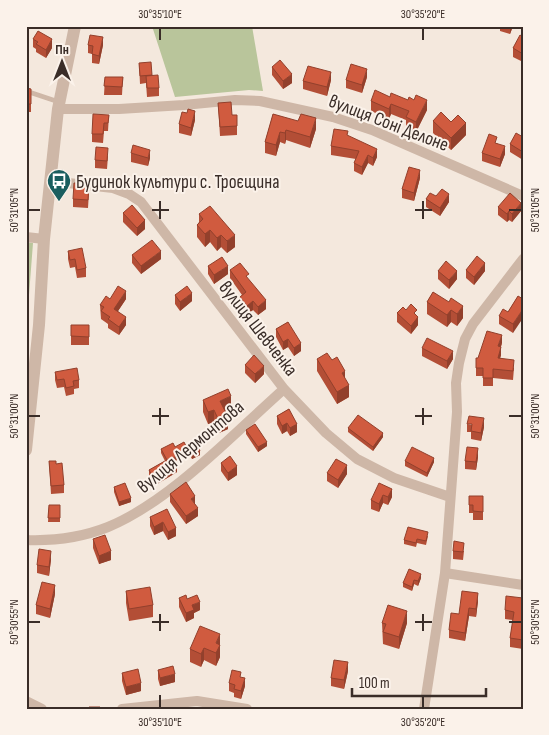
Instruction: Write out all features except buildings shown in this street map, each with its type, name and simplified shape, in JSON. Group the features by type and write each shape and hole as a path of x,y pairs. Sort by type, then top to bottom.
{"street":[{"path":"26,450 50,181 59,106 75,26"},
{"name":"вулиця Соні Делоне","path":"59,106 119,109 235,100 260,101 333,117 372,130 523,196"},
{"name":"вулиця Шевченка","path":"50,181 113,188 129,194 141,202 284,388 326,433 357,459 394,478 450,497"},
{"path":"26,237 44,239"},
{"path":"424,709 445,573 457,412 456,383 459,363 465,339 472,324 523,259"},
{"name":"вулиця Лермонтова","path":"26,540 78,536 109,526 142,509 188,476 284,388"},
{"path":"445,573 523,585"},
{"path":"122,709 182,705 197,701 247,709"},
{"path":"26,702 42,709"}],"lane":[{"path":"26,91 59,106"}],"green space":[{"path":"152,26 252,26 263,91 249,90 175,97"},
{"path":"26,242 33,243 28,308 26,308"}],"place":[{"name":"Будинок культури с. Троєщина","path":"59,202"}]}
